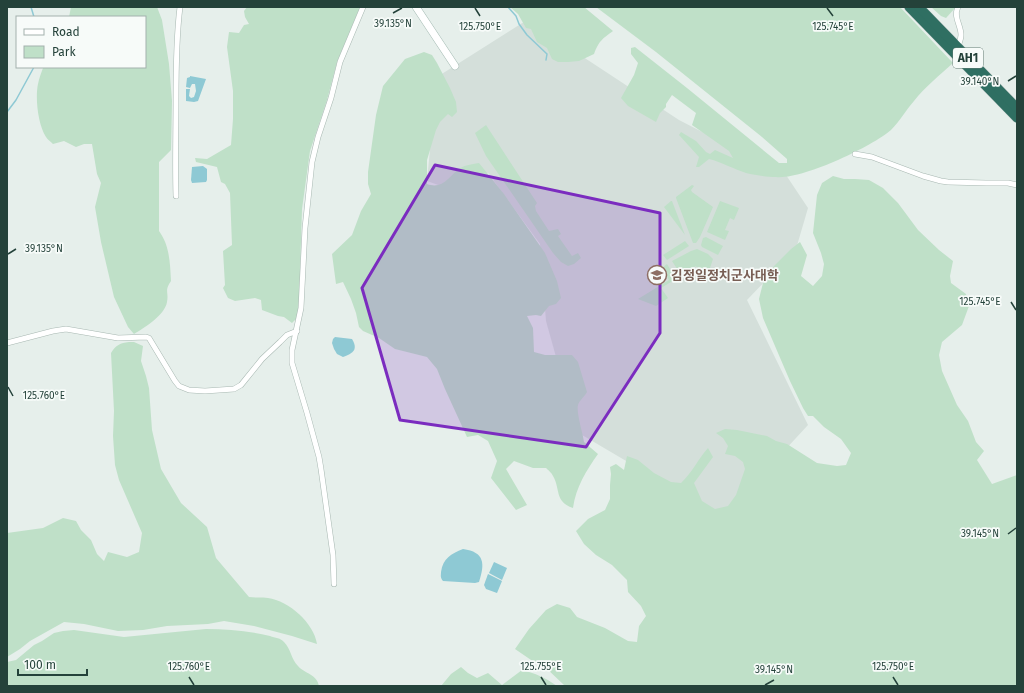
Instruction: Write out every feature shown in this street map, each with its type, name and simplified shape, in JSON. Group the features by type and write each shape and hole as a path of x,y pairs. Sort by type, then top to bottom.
{"highway":[{"name":"AH1","path":"909,7 1017,118"},
{"name":"AH1","path":"919,7 1017,108"}],"street":[{"path":"176,196 176,66 177,28 180,7"},
{"path":"334,584 333,555 320,463 292,363 292,350 301,308 305,228 312,162 340,62 363,7"},
{"path":"416,7 455,66"},
{"path":"958,7 956,12 961,36 958,48"},
{"path":"855,154 872,157 941,181 1017,184"},
{"path":"7,343 53,331 66,330 118,338 146,337 149,338 179,386 189,390 220,391 234,389 241,385 262,359 287,335 297,331"}],"highlighted area":[{"path":"435,165 660,213 660,333 586,447 400,420 362,288"}],"shaded area":[{"name":"김정일정치군사대학","path":"527,20 679,120 786,175 808,208 796,249 747,300 808,425 723,517 577,432 546,321 540,244 488,173 441,186 427,181 437,77"}],"green space":[{"path":"71,7 157,7 162,20 169,64 172,101 171,150 159,162 159,231 163,237 167,249 170,262 171,281 167,289 167,302 162,312 154,321 134,334 128,327 114,297 101,242 95,207 101,183 97,174 92,144 84,144 76,147 64,141 53,144 48,140 41,126 38,111 37,90 43,68 146,68 146,16 69,16"},
{"path":"247,7 360,7 337,62 327,100 310,151 302,209 299,308 296,319 292,323 284,317 262,310 261,300 255,298 235,301 228,298 223,288 225,285 223,251 232,245 230,193 225,184 221,182 217,167 196,162 195,158 207,159 231,145 233,91 227,47 229,32 239,33 244,25 249,24 245,17 244,11"},
{"path":"510,7 584,7 613,31 601,41 594,54 579,61 558,62 552,59 547,48 537,42 531,29 526,28 518,14"},
{"path":"596,7 900,7 953,63 923,91 891,130 853,153 819,168 788,177 769,177 746,173 709,159 699,167 696,167 699,157 679,135 681,132 696,141 706,152 710,154 715,150 733,158 729,151 692,125 696,113 672,95 656,122 628,106 621,98 634,75 638,63 631,54 631,48 635,47 779,163 787,163 787,159 762,137 656,52"},
{"path":"931,7 956,7 946,18 941,16"},
{"path":"424,52 432,55 437,63 456,102 457,112 452,117 448,114 440,122 436,130 427,160 427,184 442,184 460,168 479,163 504,194 545,253 557,281 561,298 556,304 549,306 541,316 527,316 533,328 534,352 545,355 572,355 578,362 587,392 578,405 579,418 584,442 598,454 582,480 576,493 573,508 563,502 560,498 555,481 551,473 546,468 533,468 514,461 506,469 527,505 516,510 491,478 497,461 488,441 478,435 467,437 437,369 427,357 395,349 379,338 363,331 359,327 356,313 343,282 336,284 332,254 352,235 361,211 371,194 368,184 368,172 376,115 383,86 405,59"},
{"path":"486,125 537,203 535,206 536,211 549,231 558,229 561,234 558,236 572,256 578,253 581,258 574,264 568,266 561,262 553,253 486,156 475,133"},
{"path":"833,176 844,179 869,180 883,188 898,203 918,230 953,261 950,276 951,283 966,294 969,306 962,325 942,342 939,355 942,371 957,405 968,421 976,442 984,451 977,460 992,484 1017,475 1017,686 562,686 564,685 545,667 534,662 515,649 529,629 546,610 557,604 570,608 577,617 605,628 628,641 637,642 639,626 646,616 641,606 628,592 627,580 612,565 596,555 584,544 576,531 588,519 605,510 610,499 610,467 616,464 624,470 627,456 638,460 654,473 671,482 681,483 708,448 713,457 694,483 702,501 715,509 728,506 736,495 745,469 743,462 735,456 725,454 728,446 723,438 716,433 725,429 767,436 776,441 787,444 817,463 837,466 846,465 851,453 841,439 824,427 813,416 808,416 803,408 763,318 759,299 764,279 775,265 800,242 807,255 801,276 813,286 822,276 824,264 813,233 817,195 822,183"},
{"path":"692,185 694,186 691,190 692,192 713,207 696,243 693,243 676,198"},
{"path":"672,201 685,235 664,207"},
{"path":"720,201 739,208 734,220 730,218 725,230 729,231 725,240 707,232"},
{"path":"706,237 723,246 718,255 702,247 701,245 703,238"},
{"path":"685,241 689,246 667,260 663,255"},
{"path":"697,249 708,254 713,259 707,277 704,280 696,266 681,275 672,261"},
{"path":"667,264 676,279 661,288 668,298 656,306 638,299 669,280 662,268"},
{"path":"134,342 143,346 141,361 149,388 152,430 161,469 181,503 207,527 216,558 249,597 276,600 292,608 311,628 317,644 254,626 224,621 208,624 118,631 84,624 64,622 30,641 7,657 7,533 43,528 63,518 76,521 81,530 91,540 97,554 104,561 108,552 127,557 139,552 142,533 119,480 115,465 113,436 114,411 111,353 118,345"},
{"path":"206,629 246,632 270,636 281,640 288,648 296,663 301,669 316,679 319,686 7,686 7,662 16,660 34,645 54,633 74,630 124,637"},
{"path":"461,667 477,678 488,673 502,685 522,670 540,676 557,686 441,686 451,674"}],"water":[{"path":"190,76 206,79 198,101 194,102 186,101 186,89 190,89 189,96 191,98 194,97 196,91 195,84 192,84 190,88 186,87 187,78"},
{"path":"203,166 207,169 206,182 192,183 192,167"},
{"path":"335,337 352,339 355,345 354,350 350,354 343,357 337,354 332,343"},
{"path":"463,549 476,553 482,560 482,570 479,582 443,581 441,578 441,572 444,563 448,557"},
{"path":"494,562 507,568 502,580 489,573"},
{"path":"488,574 502,581 497,593 486,589 484,585"}],"waterway":[{"path":"31,7 34,16"},
{"path":"508,7 516,16 519,24 527,35 547,54 546,60"},
{"path":"7,112 16,100 33,68"}],"place":[{"name":"김정일정치군사대학","path":"657,275"}]}
